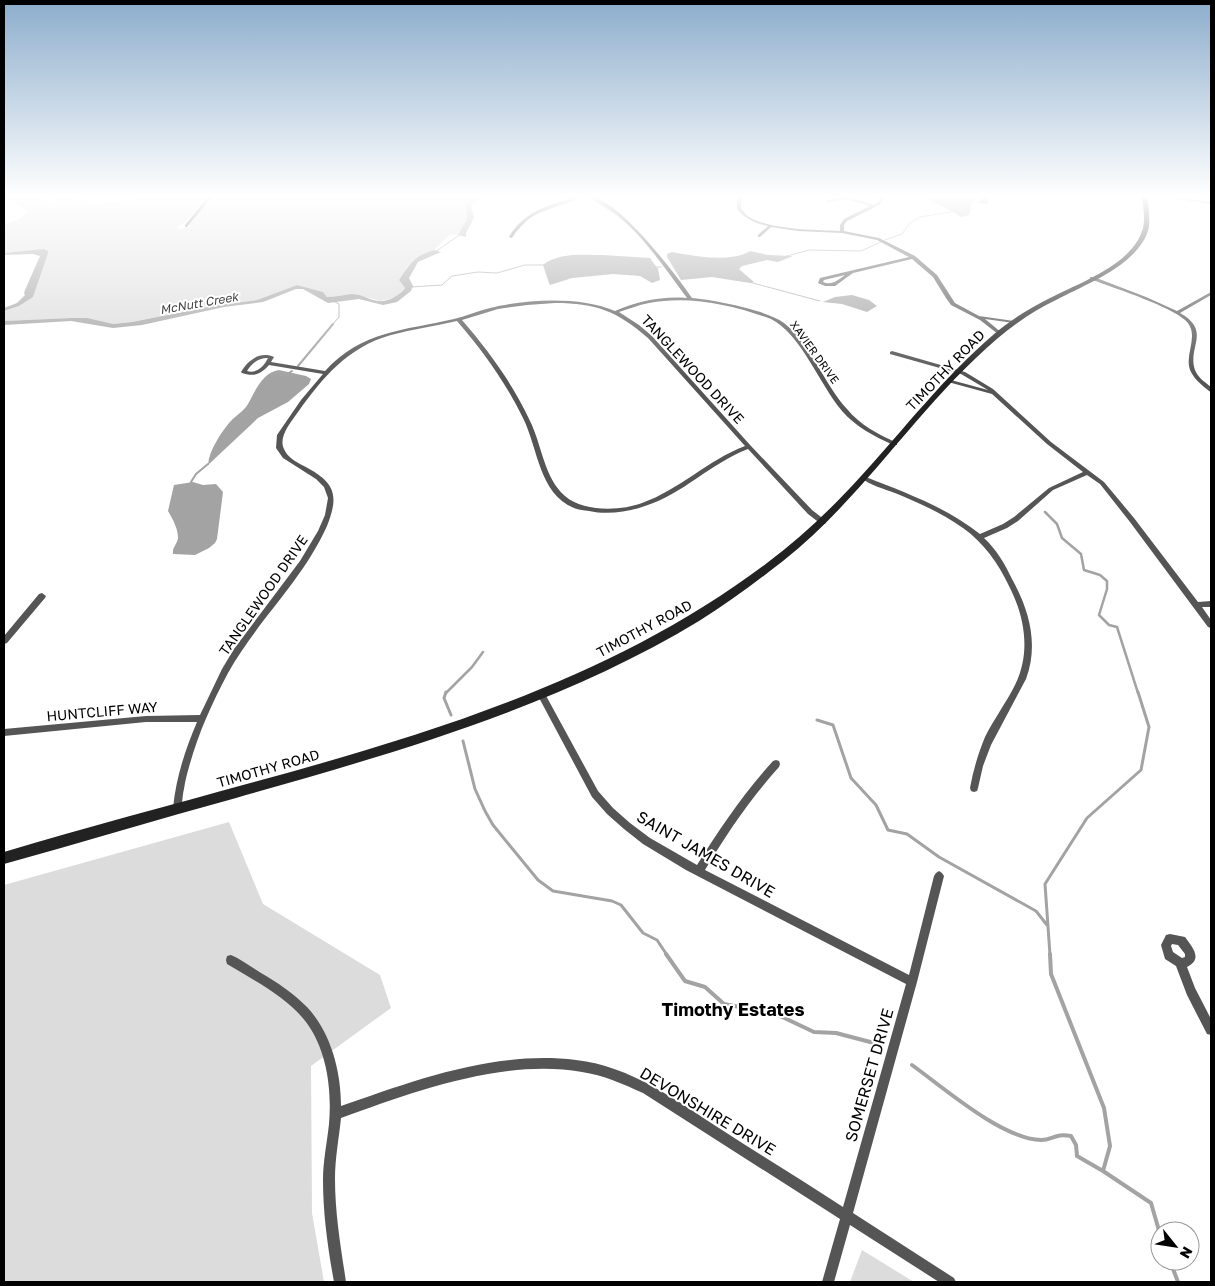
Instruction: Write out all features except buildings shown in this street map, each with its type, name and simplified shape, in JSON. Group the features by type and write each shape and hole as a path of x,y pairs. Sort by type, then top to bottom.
{"main road":[{"name":"TIMOTHY ROAD","path":"4,858 371,754 433,734 540,694 613,661 694,618 733,593 789,551 822,522 960,372 1000,333 1041,304 1092,278 1126,257"}],"street":[{"path":"658,257 690,298"},
{"path":"853,271 834,286 820,283 822,279 853,271 913,257"},
{"path":"913,257 935,276 953,304 978,317 1000,333"},
{"path":"1092,278 1177,313 1189,322 1194,330 1190,364 1193,373 1211,390"},
{"path":"1177,313 1211,293"},
{"name":"XAVIER DRIVE","path":"616,312 644,303 690,298 747,310 779,321 790,332 854,420 874,434 895,444"},
{"name":"TANGLEWOOD DRIVE","path":"177,808 184,766 203,718 237,652 300,567 315,543 332,502 330,488 324,481 286,457 279,444 283,430 327,373 350,351 373,339 403,329 459,320 500,308 557,301 583,302 616,312 650,337 749,447 810,512 822,522"},
{"path":"978,317 1014,322"},
{"path":"459,320 474,338 512,393 528,421 550,483 560,497 571,505 590,509 612,510 646,504 668,493 716,460 749,447"},
{"path":"892,353 960,372 998,395 1038,433 1088,472 1114,496 1211,625"},
{"path":"259,357 271,357 268,363 257,373 244,372 250,363 259,357"},
{"path":"268,363 327,373"},
{"path":"1200,380 1211,385"},
{"path":"951,382 998,395"},
{"path":"979,537 1016,519 1051,489 1088,472"},
{"path":"864,478 943,513 979,537 997,558 1021,603 1026,618 1028,653 1021,679 985,746 974,788"},
{"path":"4,641 42,596"},
{"path":"1197,605 1211,604"},
{"name":"SAINT JAMES DRIVE","path":"540,694 588,782 605,808 646,840 699,871 912,982"},
{"name":"HUNTCLIFF WAY","path":"4,733 146,719 203,718"},
{"path":"699,871 727,823 776,764"},
{"name":"SOMERSET DRIVE","path":"828,1282 912,982 939,876"},
{"path":"230,960 295,1004 310,1019 322,1040 331,1066 335,1114 329,1178 330,1205 340,1282"},
{"path":"1180,963 1191,991 1211,1030"},
{"name":"DEVONSHIRE DRIVE","path":"335,1114 422,1084 535,1063 576,1065 614,1074 647,1089 950,1282"}],"shaded area":[{"path":"40,257 47,257 33,297 19,306 4,311 4,308 17,303 25,295 25,290"},
{"path":"46,257 420,257 408,266 399,280 405,288 394,298 380,301 369,298 327,297 323,292 297,285 257,300 218,305 132,322 113,324 71,318 4,321 4,311 19,306 33,297"},
{"path":"419,257 429,257 418,262 409,278 413,286 411,291 397,302 383,305 359,299 328,303 303,289 296,289 263,302 224,307 142,325 113,328 71,321 4,325 4,321 71,318 87,318 113,324 132,322 218,305 257,300 297,285 323,292 327,297 354,294 382,301 395,297 405,288 399,280 413,261"},
{"path":"667,257 790,257 778,262 767,260 742,266 739,269 754,282 750,283 712,277 681,280"},
{"path":"556,258 650,258 658,269 660,280 652,283 640,276 613,274 572,278 550,285 543,265"},
{"path":"852,295 869,300 877,306 867,312 842,304 823,302 835,297"},
{"path":"279,370 306,376 311,379 309,384 288,402 258,418 208,465 213,448 226,427 246,407 263,379 267,375"},
{"path":"193,482 203,485 216,484 223,492 217,539 209,548 195,555 173,554 178,534 168,511 174,485"},
{"path":"229,822 263,904 380,975 391,1008 311,1066 312,1213 324,1282 4,1282 4,885"},
{"path":"862,1250 914,1282 850,1282"}],"waterway":[{"path":"411,287 442,285 452,276 478,272 497,273 525,265 545,265"},
{"path":"653,267 661,267"},
{"path":"749,282 820,301"},
{"path":"332,325 339,317 339,304 333,301"},
{"path":"298,366 333,324"},
{"path":"191,482 196,474 208,464"},
{"path":"1045,512 1057,524 1062,538 1081,554 1084,570 1100,575 1107,581 1107,589 1099,615 1109,625 1117,627 1138,693"},
{"path":"446,693 472,667 483,652"},
{"path":"446,692 444,698 451,715"},
{"path":"1050,955 1045,884 1087,818 1141,770 1149,727 1138,692"},
{"path":"817,720 833,725 851,778 876,805 888,830 907,834 939,857 1036,911 1047,925"},
{"path":"463,741 475,789 485,811 493,825 538,880 553,891 612,901 621,905 643,933 657,940 667,955"},
{"path":"666,954 685,981 705,987 724,1004 776,1014 814,1032 836,1033 874,1043"},
{"path":"1050,954 1051,974 1104,1108 1110,1146 1103,1171"},
{"path":"912,1065 974,1111 1009,1131 1041,1140 1061,1135 1071,1136 1076,1145 1077,1156 1103,1171"},
{"path":"1103,1171 1151,1203 1156,1221"},
{"path":"1174,1271 1178,1282"}],"district":[{"name":"Timothy Estates","path":"733,1009"}],"water label":[{"name":"McNutt Creek","path":"199,303"}]}
